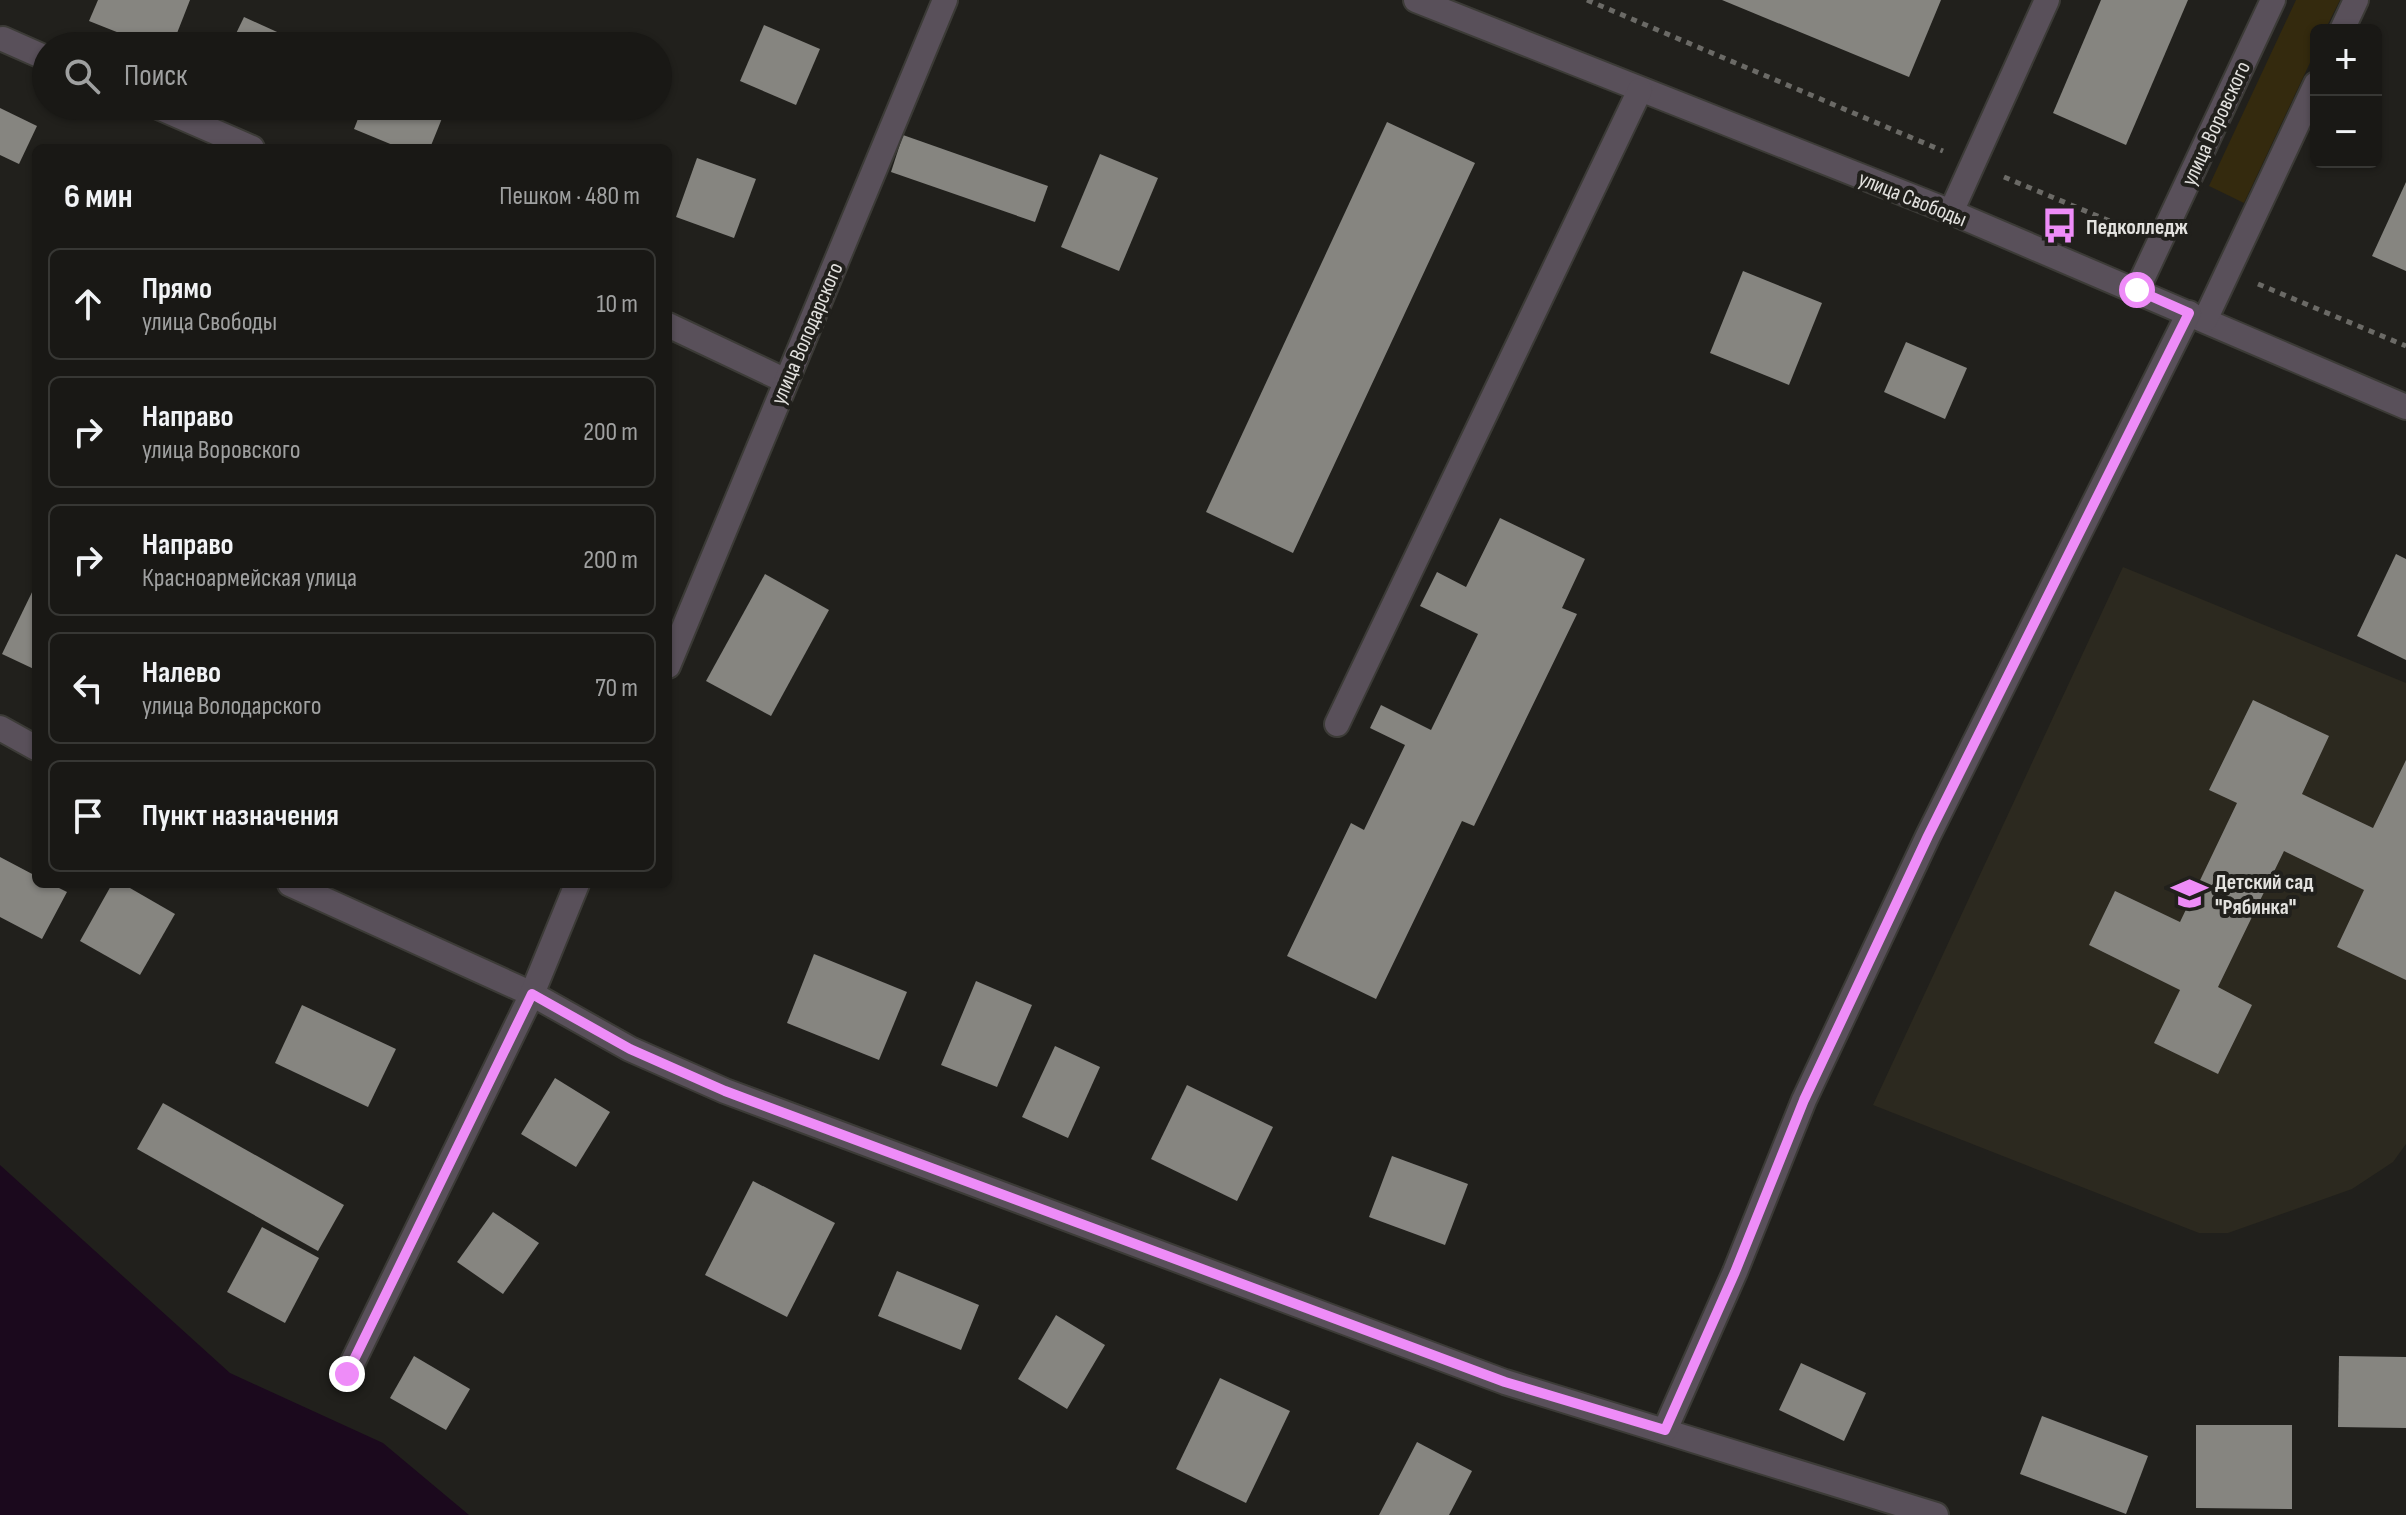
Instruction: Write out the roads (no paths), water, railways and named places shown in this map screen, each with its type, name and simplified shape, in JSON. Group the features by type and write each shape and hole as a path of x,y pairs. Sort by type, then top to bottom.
{"street":[{"name":"улица Володарского","path":"672,656 945,0"},
{"name":"улица Свободы","path":"1416,0 1951,212 2406,407"},
{"path":"1951,212 2047,0"},
{"name":"улица Воровского","path":"2137,290 2273,0"},
{"path":"2345,24 2356,0"},
{"path":"3,39 32,52"},
{"path":"1337,724 1640,90"},
{"path":"1665,1430 1735,1272 1810,1086 1928,836 2310,96"},
{"path":"188,120 243,144"},
{"path":"672,327 786,381"},
{"path":"0,728 32,746"},
{"path":"299,888 532,994 630,1049 725,1091 1505,1382 1936,1515"},
{"path":"347,1374 532,994 575,888"}],"place":[{"name":"Педколледж","path":"2060,226"},
{"name":"Детский сад \"Рябинка\"","path":"2189,894"}]}
